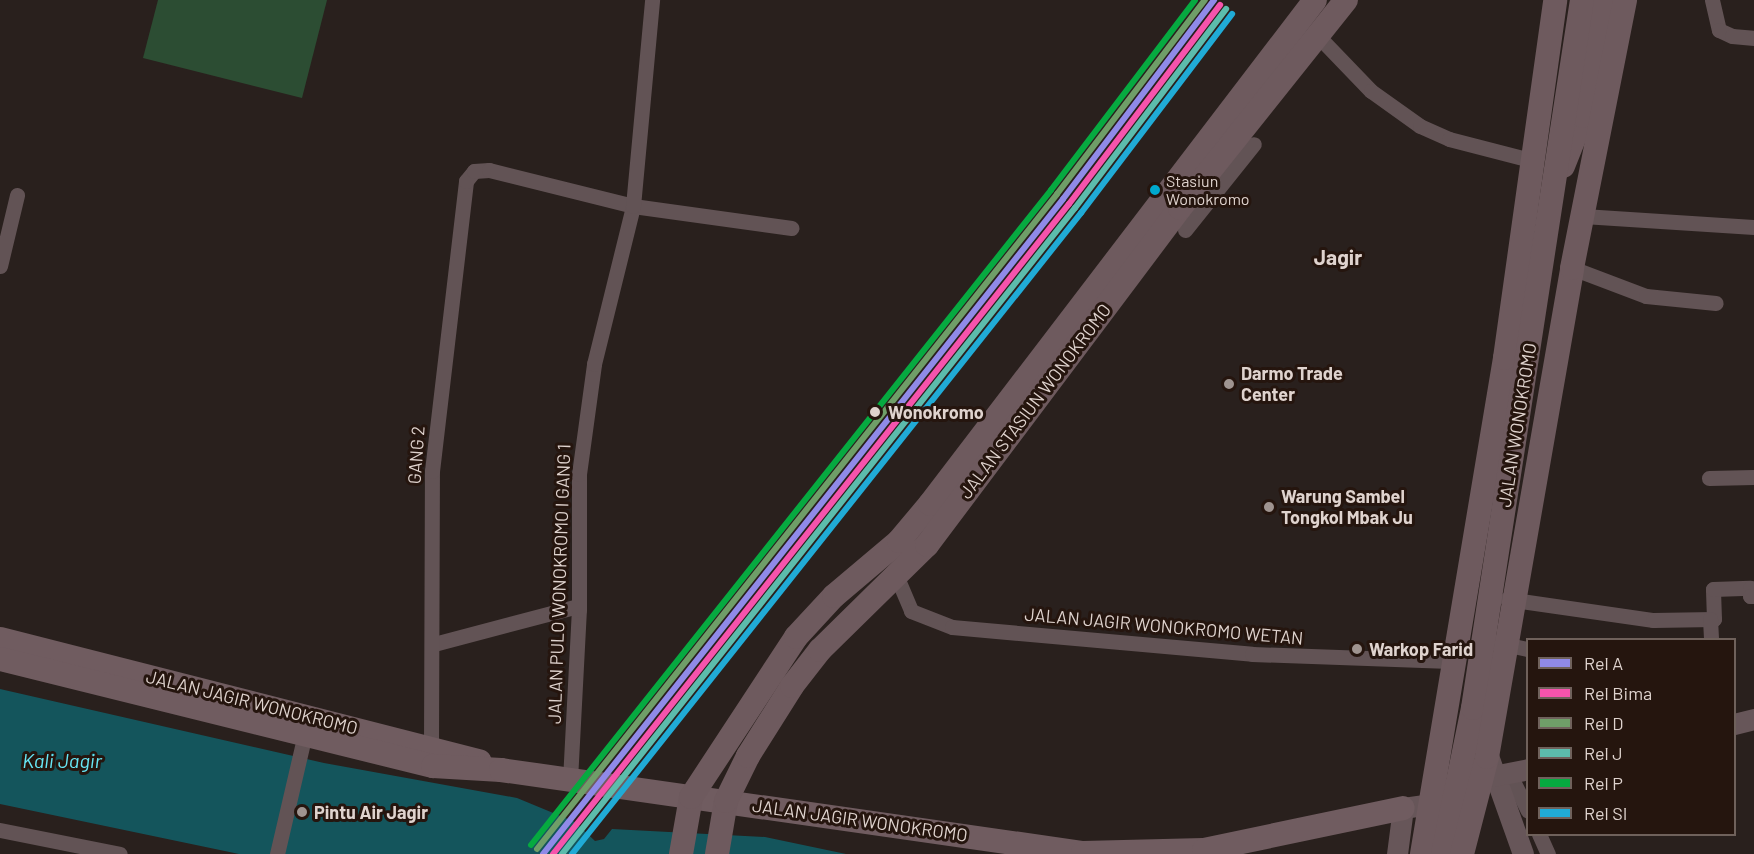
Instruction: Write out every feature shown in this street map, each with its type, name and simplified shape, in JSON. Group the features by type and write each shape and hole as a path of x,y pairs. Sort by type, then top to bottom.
{"highway":[{"name":"JALAN STASIUN WONOKROMO","path":"681,854 691,797 730,732 799,633 834,596 899,541 930,504 1316,0"},
{"name":"JALAN STASIUN WONOKROMO","path":"719,843 726,801 748,756 792,686 820,650 927,545 1233,156 1346,0"},
{"name":"JALAN WONOKROMO","path":"1443,854 1441,809 1457,661 1536,152 1555,0"},
{"path":"1556,178 1571,53 1582,0"},
{"name":"JALAN WONOKROMO","path":"1422,854 1441,809 1473,708 1556,178 1578,135 1604,0"},
{"name":"JALAN WONOKROMO","path":"1462,854 1504,769 1572,268 1625,0"},
{"path":"1536,152 1571,53"},
{"path":"1441,809 1458,854"}],"main road":[{"name":"JALAN JAGIR WONOKROMO","path":"0,639 185,695 302,745 433,766 501,770 726,801 1029,850 1083,853 1204,850 1403,808 1441,809"},
{"name":"JALAN JAGIR WONOKROMO","path":"0,659 431,746 501,770"},
{"path":"1473,708 1504,769 1522,854"},
{"path":"1736,724 1754,719"},
{"path":"1397,854 1403,808"}],"street":[{"name":"JALAN PULO WONOKROMO I GANG 1","path":"570,780 578,606 579,474 594,364 633,206 652,0"},
{"path":"1712,0 1719,30 1732,36 1754,38"},
{"path":"1318,36 1371,92 1420,126 1449,140 1536,152"},
{"path":"1233,156 1254,144"},
{"name":"GANG 2","path":"431,746 434,644 432,471 466,181 474,171 489,170 633,206"},
{"path":"0,266 17,195"},
{"path":"1185,230 1202,195"},
{"path":"633,206 791,228"},
{"path":"1583,216 1754,227"},
{"path":"1572,268 1646,296 1716,303"},
{"path":"1709,478 1754,477"},
{"name":"JALAN JAGIR WONOKROMO WETAN","path":"896,575 911,611 952,627 1252,654 1423,663 1457,661"},
{"path":"1490,597 1590,613 1653,620 1714,619 1713,589 1750,588 1750,596 1754,596"},
{"path":"434,644 578,606"},
{"path":"1710,619 1711,638"},
{"path":"1484,640 1526,649"},
{"path":"277,854 302,745"},
{"path":"1504,769 1526,809"},
{"path":"0,830 120,854"},
{"path":"1540,836 1548,854"}],"green space":[{"path":"158,0 327,0 302,98 143,58"}],"water":[{"name":"Kali Jagir","path":"0,689 324,763 517,798 575,822 595,841 604,839 612,829 765,837 846,854 239,854 0,804"}],"rail line":[{"name":"P","path":"531,845 1051,190 1195,0"},
{"name":"D","path":"537,849 1057,194 1205,0"},
{"name":"A","path":"543,854 1063,199 1214,0"},
{"name":"Bima","path":"553,854 1069,204 1220,5"},
{"name":"J","path":"562,854 1075,208 1226,9"},
{"name":"SI","path":"572,854 1081,213 1232,14"}],"place":[{"name":"Stasiun Wonokromo","path":"1155,190"},
{"name":"Darmo Trade Center","path":"1229,384"},
{"name":"Wonokromo","path":"875,412"},
{"name":"Warung Sambel Tongkol Mbak Ju","path":"1269,507"},
{"name":"Warkop Farid","path":"1357,649"},
{"name":"Pintu Air Jagir","path":"302,812"}],"district":[{"name":"Jagir","path":"1338,257"}]}
